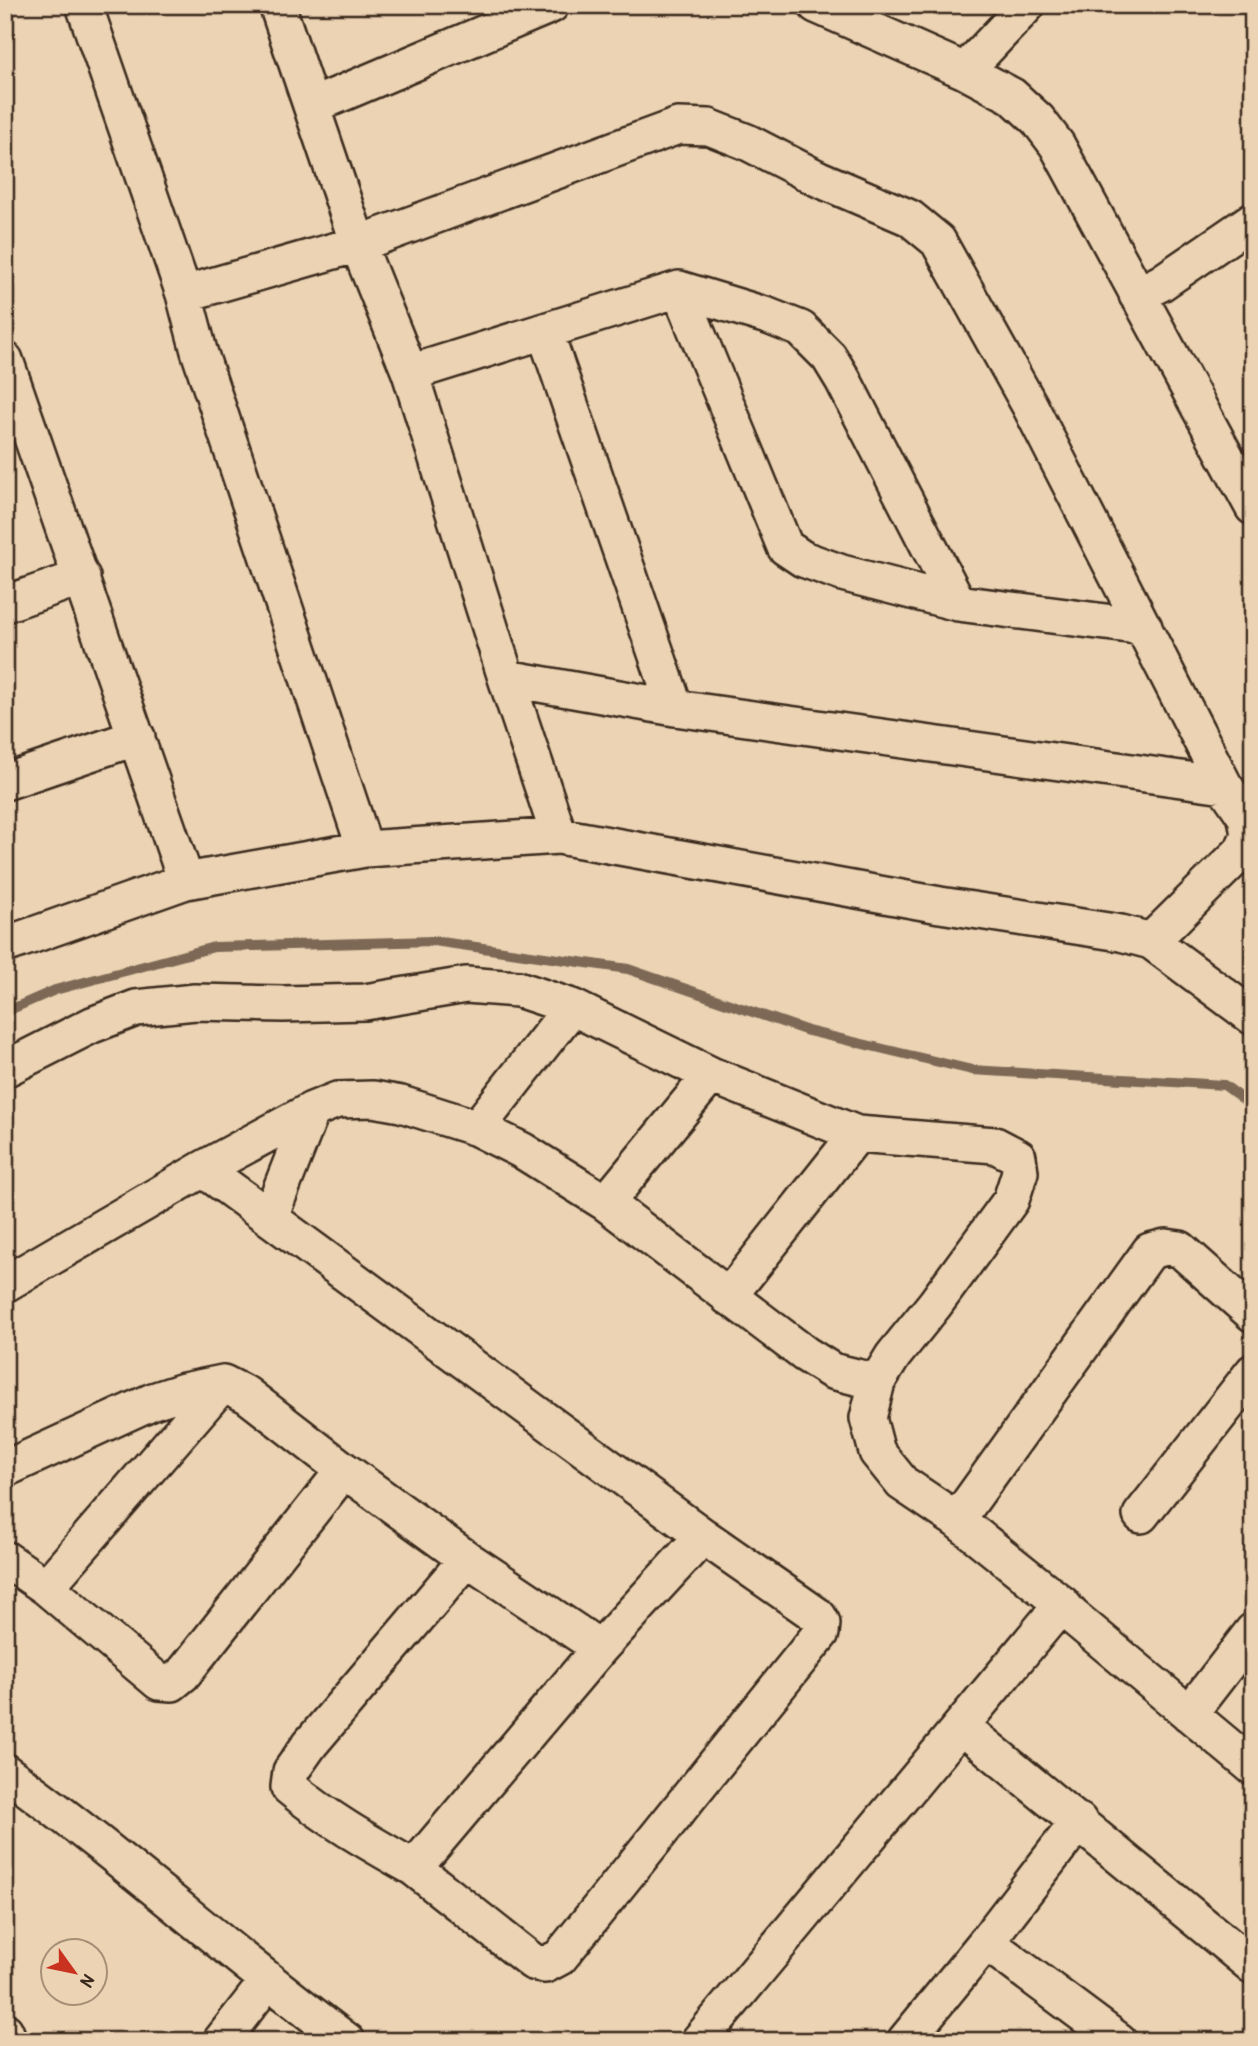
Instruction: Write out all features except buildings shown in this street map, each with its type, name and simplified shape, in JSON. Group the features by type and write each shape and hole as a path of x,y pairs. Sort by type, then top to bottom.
{"street":[{"path":"84,5 184,294 229,444 365,849"},
{"path":"277,5 358,244 410,373 506,678 559,835"},
{"path":"312,106 551,5"},
{"path":"816,5 965,71 1012,96 1038,120 1056,145 1253,507"},
{"path":"965,71 1027,5"},
{"path":"184,294 358,244 678,126 709,127 747,142 819,179 910,218 938,241 955,269 1030,406 1224,785 1246,817 1249,835 1242,851 1151,942"},
{"path":"1138,295 1161,283 1253,220"},
{"path":"410,373 679,289 801,329 830,357 844,380 958,603"},
{"path":"679,289 785,547 803,559 842,573 958,603 1144,627"},
{"path":"545,332 675,708"},
{"path":"5,360 186,880"},
{"path":"5,604 82,577"},
{"path":"506,678 675,708 1224,785"},
{"path":"5,782 137,737"},
{"path":"5,945 186,880 365,849 559,835 940,905 1121,933 1151,942 1253,1017"},
{"path":"5,1069 92,1025 136,1008 195,1002 365,1002 466,985 518,989 572,1007 711,1075 857,1134 995,1145 1018,1157 1020,1172 1011,1200 936,1304 892,1356 877,1382 868,1418 877,1452 901,1483 957,1520 1062,1604 1071,1615 1253,1767"},
{"path":"477,1128 572,1007"},
{"path":"606,1203 711,1075"},
{"path":"5,1284 203,1169 312,1110 337,1100 373,1099 401,1104 477,1128 523,1151 606,1203 728,1297 832,1371 877,1382"},
{"path":"270,1217 312,1110"},
{"path":"728,1297 857,1134"},
{"path":"203,1169 703,1536 818,1616 822,1623 821,1633 560,1957 545,1965 533,1962 414,1868 332,1821 289,1787 291,1771 310,1744 467,1559"},
{"path":"957,1520 1150,1251 1166,1247 1180,1250 1253,1314"},
{"path":"1141,1515 1253,1372"},
{"path":"5,1469 153,1401 223,1383 247,1395 344,1470 467,1559 600,1648"},
{"path":"46,1587 223,1383"},
{"path":"5,1559 46,1587 159,1682 172,1683 183,1674 344,1470"},
{"path":"414,1868 600,1648 703,1536"},
{"path":"699,2041 1062,1604"},
{"path":"1189,1714 1253,1631"},
{"path":"961,1726 1253,1966"},
{"path":"5,1772 164,1894 267,1982 347,2041"},
{"path":"905,2041 986,1942 1079,1821"},
{"path":"986,1942 1101,2036"},
{"path":"221,2041 267,1982"},
{"path":"5,2031 9,2041"}],"waterway":[{"path":"5,1012 55,990 214,947 434,941 628,969 808,1031 972,1070 1224,1085 1247,1102 1253,1116"}]}
